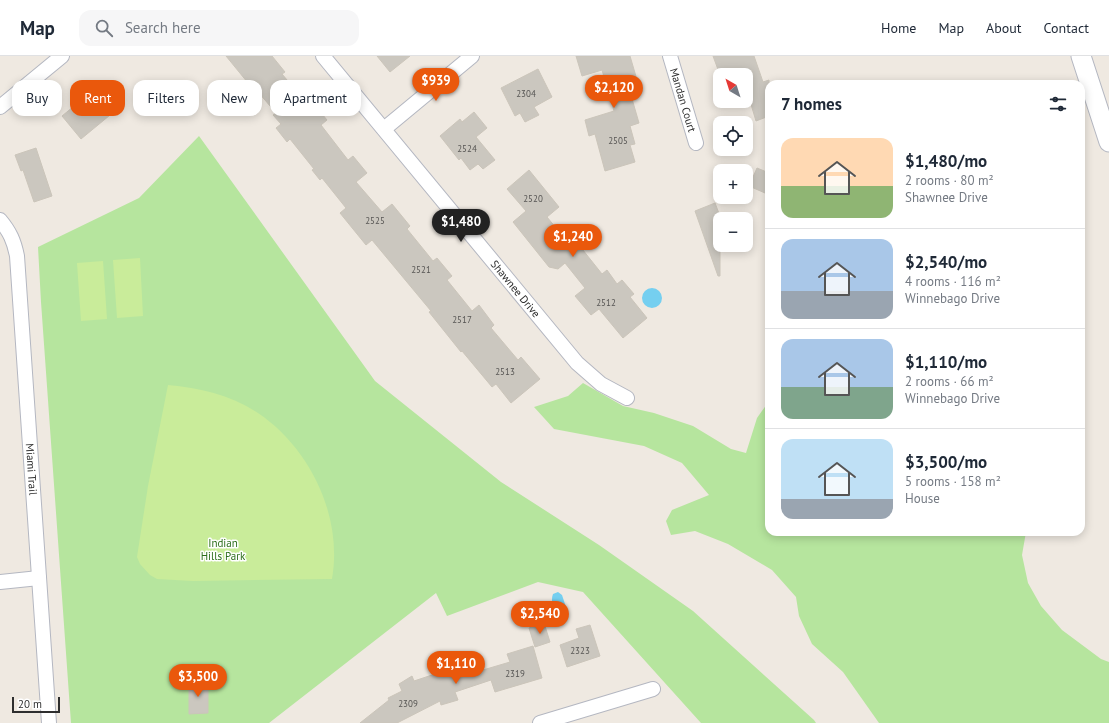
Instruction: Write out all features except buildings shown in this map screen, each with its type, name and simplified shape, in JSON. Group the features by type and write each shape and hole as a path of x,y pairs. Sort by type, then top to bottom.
{"street":[{"path":"0,107 62,56"},
{"name":"Shawnee Drive","path":"323,56 577,363 601,384 627,398"},
{"path":"384,130 472,56"},
{"name":"Mandan Court","path":"670,56 696,143"},
{"path":"1081,56 1109,142"},
{"name":"Miami Trail","path":"0,220 8,230 17,256 49,723"},
{"path":"0,582 39,578"},
{"path":"540,723 556,721 653,689"}],"green space":[{"name":"Indian Hills Park","path":"199,136 375,381 501,482 599,545 693,611 816,723 701,723 583,592 538,582 447,616 436,593 269,723 71,723 38,247 139,198"},
{"path":"140,258 143,316 117,318 113,260"},
{"path":"103,261 107,319 81,321 77,263"},
{"path":"583,383 623,406 654,413 693,426 731,449 746,453 757,418 765,407 765,536 1025,536 1022,555 1028,583 1041,606 1062,630 1101,659 1109,662 1109,723 879,723 843,672 812,644 799,616 796,597 772,570 728,544 695,531 671,535 666,521 672,510 709,495 682,463 644,446 554,429 534,407 568,396"},
{"path":"168,385 203,390 237,401 258,413 277,428 293,445 307,464 319,486 327,508 332,531 334,555 332,579 193,581 157,579 150,575 140,564 137,557 148,486"}],"water":[{"path":"648,288 656,288 662,294 662,302 656,308 648,308 642,302 642,294"},
{"path":"558,592 562,595 568,613 566,617 560,619 554,611 552,604 553,594"}]}
